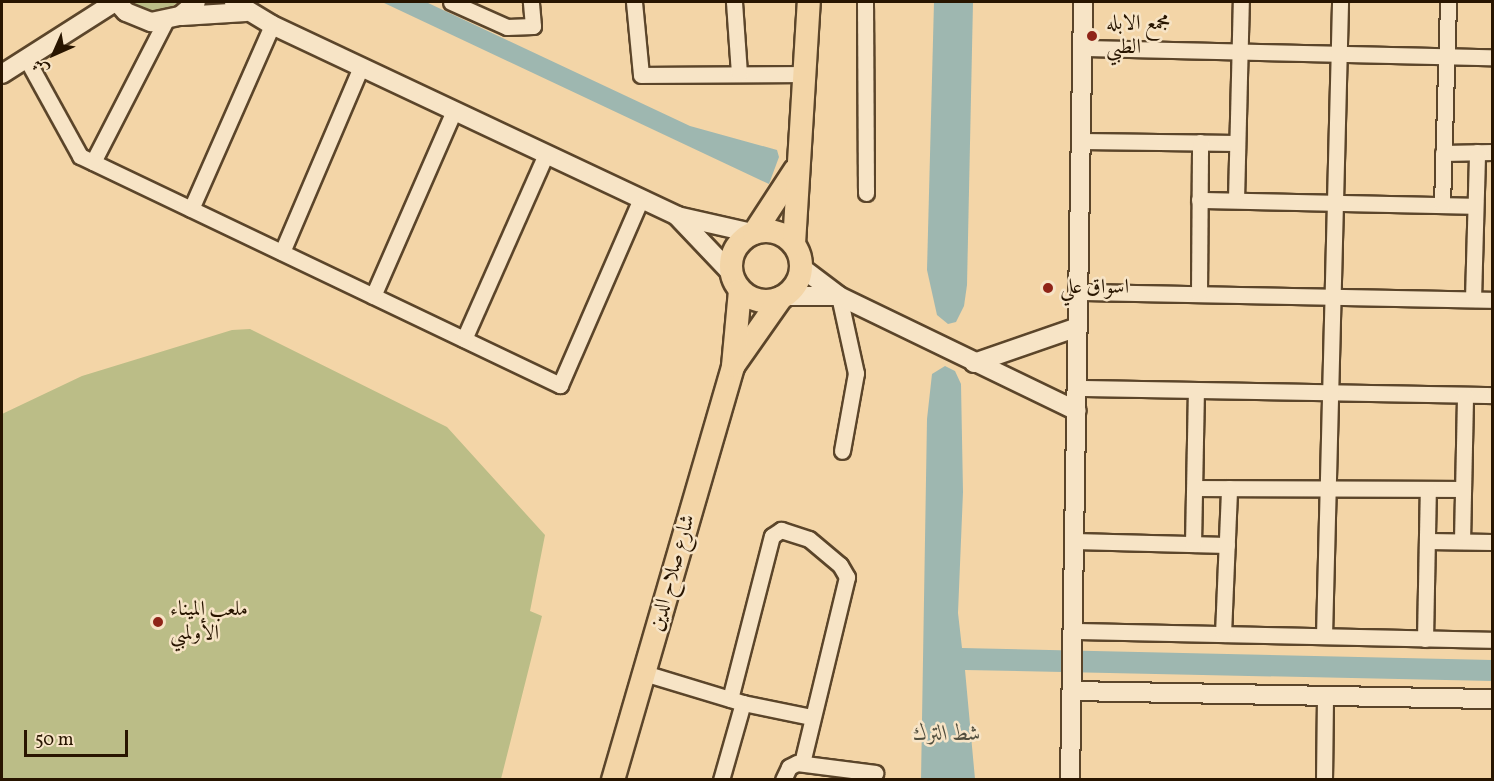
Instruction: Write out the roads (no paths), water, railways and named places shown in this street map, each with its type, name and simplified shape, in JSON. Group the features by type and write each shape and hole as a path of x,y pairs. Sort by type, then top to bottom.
{"main road":[{"path":"802,152 789,183 753,233 734,250 736,282 759,301 784,297 799,279 802,268 794,244 802,152 809,2"},
{"path":"753,233 775,231 794,244"},
{"name":"شارع صلاح الدين","path":"613,780 733,366 736,282"},
{"name":"شارع صلاح الدين","path":"733,366 784,297"}],"street":[{"path":"2,74 116,2 138,19 173,19 240,7 272,25 677,216 753,233"},
{"path":"93,162 173,19 196,2"},
{"path":"451,2 507,27 533,26 531,2"},
{"path":"634,2 641,75 805,74"},
{"path":"734,2 739,74"},
{"path":"865,2 866,193"},
{"path":"1070,780 1083,2"},
{"path":"1236,200 1241,2"},
{"path":"1324,636 1340,2"},
{"path":"1442,205 1448,2"},
{"path":"191,209 272,25"},
{"path":"1082,48 1492,57"},
{"path":"26,58 80,156 560,385 641,199"},
{"path":"282,252 361,67"},
{"path":"373,296 454,111"},
{"path":"1081,141 1237,143"},
{"path":"1199,294 1200,142"},
{"path":"1443,153 1485,152 1475,206 1473,299"},
{"path":"464,339 546,154"},
{"path":"1199,200 1475,206"},
{"path":"677,216 736,282"},
{"path":"802,268 839,296 1077,411"},
{"path":"1078,292 1492,300"},
{"path":"784,297 839,296"},
{"path":"839,296 856,373 842,452"},
{"path":"974,363 1078,327"},
{"path":"1077,388 1492,395"},
{"path":"1193,544 1196,390"},
{"path":"1462,541 1465,395"},
{"path":"1195,488 1463,489"},
{"path":"1223,634 1229,488"},
{"path":"1425,639 1428,489"},
{"path":"721,780 772,536 781,530 809,539 840,565 847,577 811,717 802,763"},
{"path":"1074,541 1227,544"},
{"path":"1427,541 1492,542"},
{"path":"1073,631 1492,640"},
{"path":"644,673 736,701 811,717"},
{"path":"1072,692 1492,699"},
{"path":"1324,780 1325,696"},
{"path":"783,780 789,767 802,763 875,773"}],"water":[{"path":"382,2 426,2 690,126 777,150 779,157 769,184"},
{"path":"934,2 973,2 967,285 964,306 956,322 948,324 937,315 927,270"},
{"name":"شط الترك","path":"945,366 955,371 961,384 963,492 958,613 962,648 1492,660 1492,681 965,670 975,779 921,780 927,419 932,374"}],"place":[{"name":"مجمع الابله الطبي","path":"1092,36"},
{"name":"اسواق علي","path":"1048,288"},
{"name":"ملعب الميناء الأولمبي","path":"158,622"}]}
